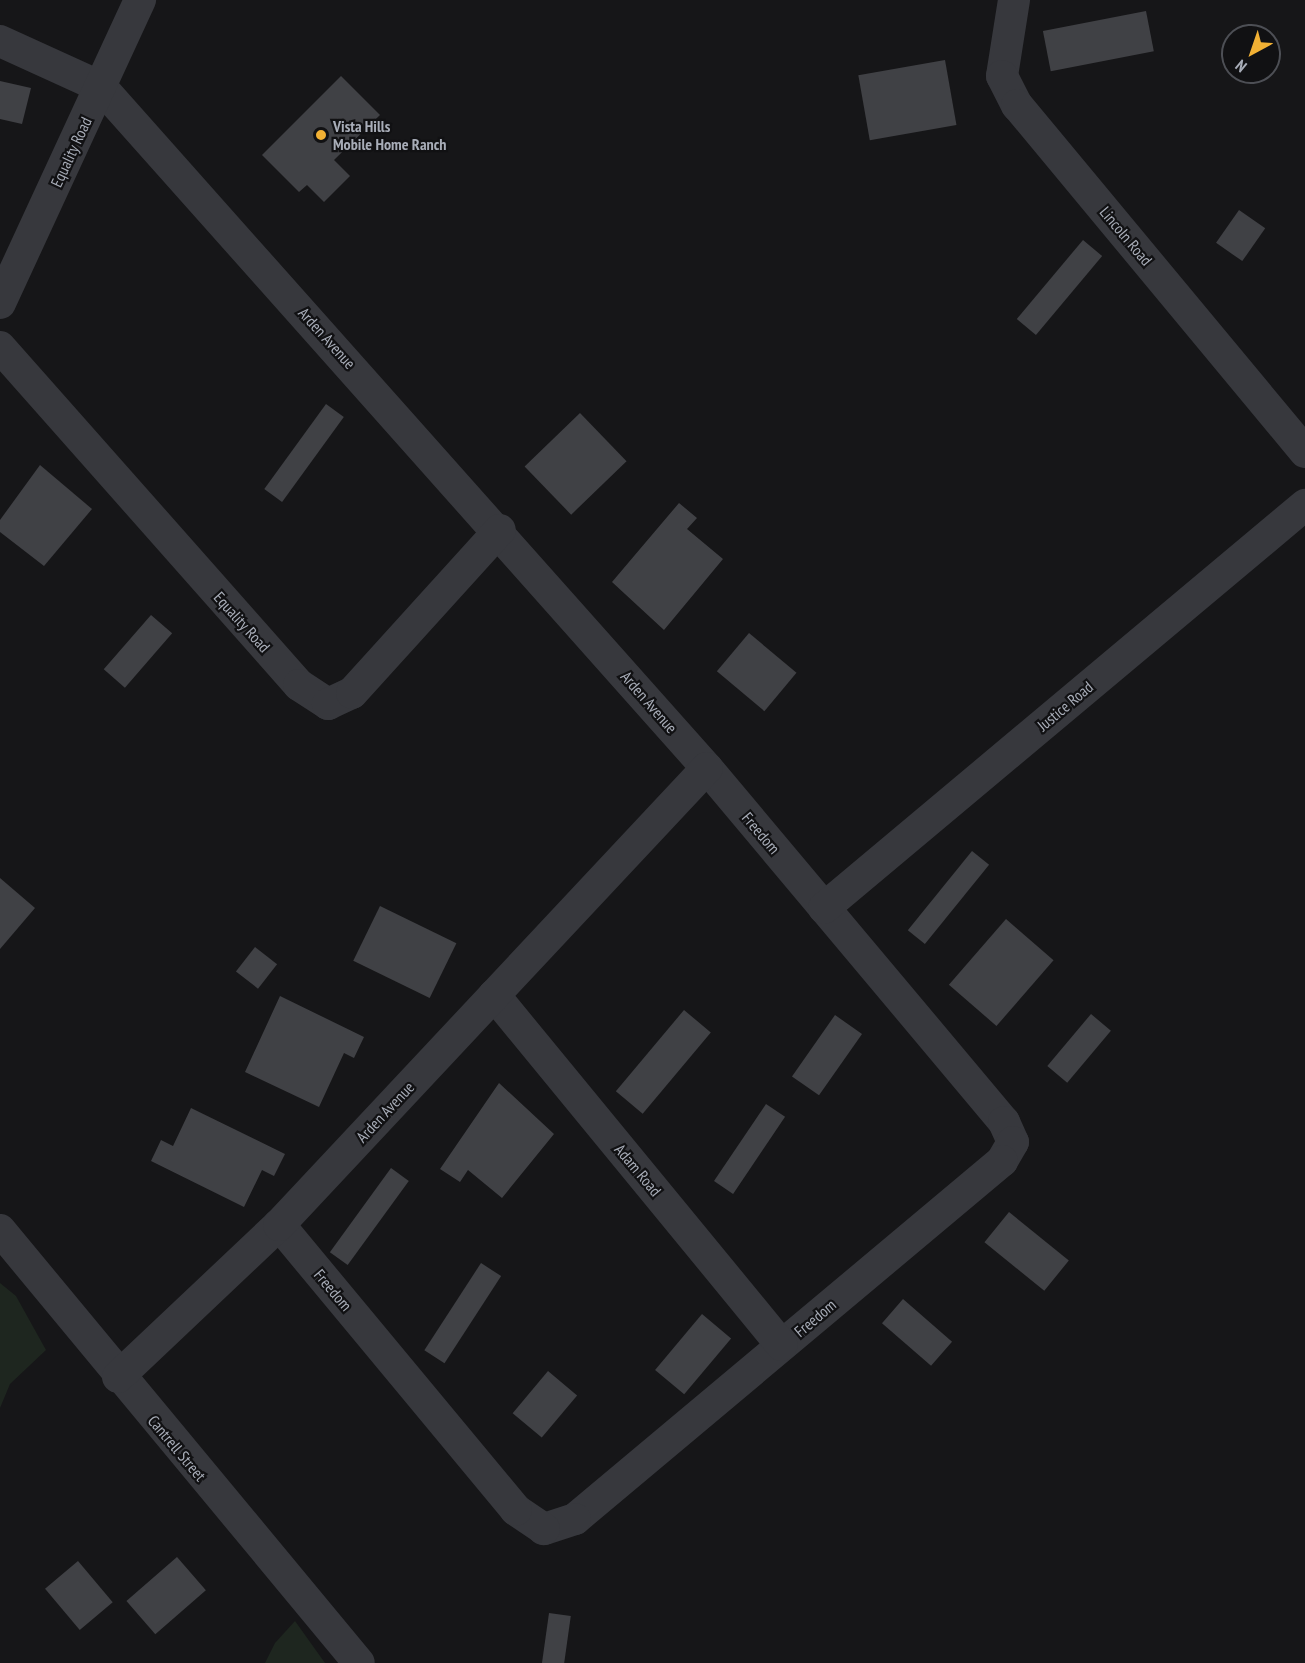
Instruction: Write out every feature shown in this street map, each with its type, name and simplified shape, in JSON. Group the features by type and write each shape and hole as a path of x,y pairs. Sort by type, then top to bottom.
{"street":[{"name":"Equality Road","path":"0,303 102,87 140,0"},
{"name":"Lincoln Road","path":"1014,0 1002,76 1017,105 1305,452"},
{"name":"Arden Avenue","path":"0,41 102,87 500,530 707,768 279,1225 118,1377"},
{"name":"Equality Road","path":"0,347 299,686 328,704 352,693 500,530"},
{"name":"Justice Road","path":"824,908 1305,506"},
{"name":"Freedom","path":"279,1225 516,1510 544,1529 575,1519 1002,1161 1013,1142 1004,1122 707,768"},
{"name":"Adam Road","path":"494,995 782,1345"},
{"name":"Cantrell Street","path":"0,1230 118,1377 358,1663"}],"shaded area":[{"path":"0,1283 16,1296 46,1350 10,1384 0,1408"},
{"path":"295,1621 325,1663 265,1663 275,1643"}],"building":[{"path":"1146,11 1154,51 1051,71 1043,31"},
{"path":"945,60 956,125 870,140 858,75"},
{"name":"Vista Hills Mobile Home Ranch","path":"341,76 380,115 334,160 350,176 324,202 307,185 299,192 262,155"},
{"path":"0,81 31,88 22,124 0,119"},
{"path":"1239,210 1265,228 1242,261 1216,243"},
{"path":"1083,240 1102,256 1036,335 1017,319"},
{"path":"326,404 344,417 282,502 264,489"},
{"path":"580,413 627,461 571,515 525,466"},
{"path":"40,465 92,509 44,566 0,532 0,520"},
{"path":"679,503 697,518 687,529 723,559 664,630 612,582"},
{"path":"151,615 172,633 125,688 104,669"},
{"path":"749,633 796,673 764,711 717,671"},
{"path":"972,851 989,865 925,944 908,930"},
{"path":"0,878 35,908 0,949"},
{"path":"380,906 456,943 430,998 353,961"},
{"path":"1006,919 1054,960 996,1026 949,985"},
{"path":"255,947 277,964 258,989 236,971"},
{"path":"280,996 364,1037 354,1058 344,1053 319,1107 245,1072"},
{"path":"684,1010 711,1032 643,1114 616,1091"},
{"path":"1091,1014 1111,1031 1067,1083 1047,1066"},
{"path":"835,1015 862,1034 819,1095 792,1076"},
{"path":"499,1083 554,1134 502,1198 468,1170 460,1182 440,1169"},
{"path":"766,1104 785,1117 733,1194 714,1181"},
{"path":"191,1108 285,1154 274,1176 262,1170 244,1207 151,1161 161,1140 173,1146"},
{"path":"391,1168 409,1181 348,1265 330,1252"},
{"path":"1009,1212 1069,1260 1044,1291 984,1242"},
{"path":"481,1263 501,1276 444,1363 424,1350"},
{"path":"903,1299 952,1342 931,1366 882,1323"},
{"path":"702,1314 731,1338 684,1394 655,1370"},
{"path":"548,1371 577,1395 542,1438 513,1413"},
{"path":"177,1557 206,1590 155,1634 126,1601"},
{"path":"78,1561 113,1602 80,1630 45,1589"},
{"path":"549,1613 571,1616 564,1663 542,1663"}],"place":[{"name":"Vista Hills Mobile Home Ranch","path":"321,135"}]}
